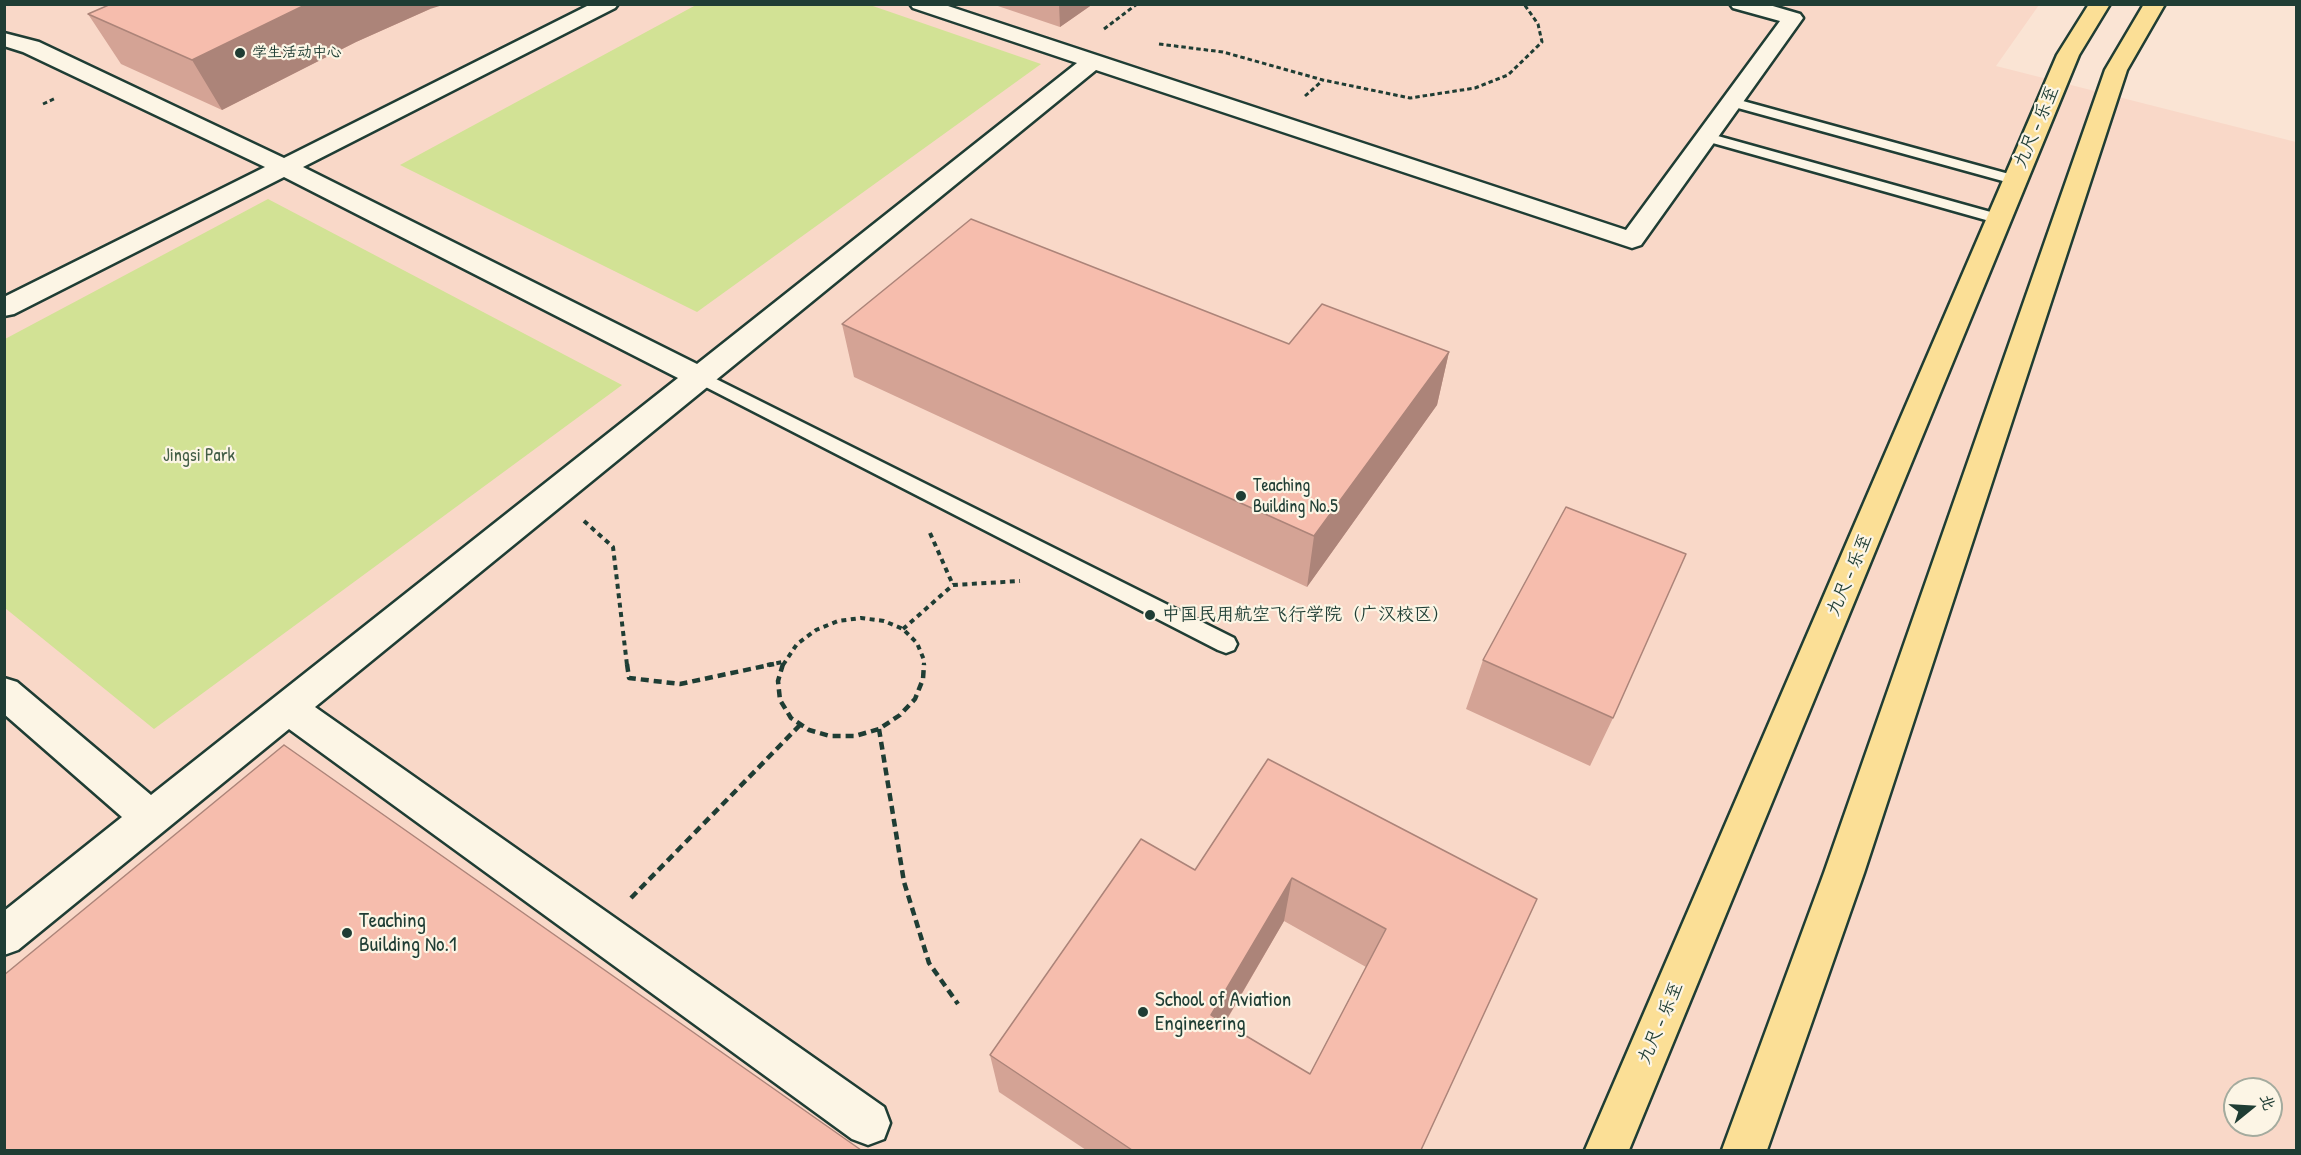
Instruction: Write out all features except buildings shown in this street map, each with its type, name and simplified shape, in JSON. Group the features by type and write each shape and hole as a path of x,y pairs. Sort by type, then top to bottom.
{"main road":[{"name":"九尺 - 乐至","path":"1607,1150 2068,55 2100,4"},
{"path":"1744,1150 1844,873 2116,70 2155,4"}],"street":[{"path":"4,308 608,4"},
{"path":"920,4 1632,240 1793,18 1740,4"},
{"path":"4,39 31,47 284,167 700,377"},
{"path":"4,936 1093,62"},
{"path":"4,692 150,818"},
{"path":"288,708 868,1123"}],"lane":[{"path":"1732,102 2015,180"},
{"path":"1707,137 1999,219"},
{"path":"700,377 1226,644"}],"path":[{"path":"1149,43 1223,52 1323,80 1410,98 1476,88 1508,75 1542,42 1538,24 1524,4"},
{"path":"554,494 613,547 629,678 680,684 784,662"},
{"path":"903,629 953,585 1023,581"},
{"path":"861,618 884,621 903,629 917,643 924,660 923,679 915,699 900,715 879,729 855,736 830,736 800,725 791,718 780,700 778,681 784,662 797,644 816,630 838,621 861,618"},
{"path":"599,930 800,725"},
{"path":"879,729 904,882 929,963 958,1004"}],"shaded area":[{"name":"中国民用航空飞行学院（广汉校区）","path":"5,5 2039,5 1996,66 2296,142 2296,1150 5,1150"}],"green space":[{"path":"696,5 870,5 1041,64 697,312 400,165"},
{"name":"Jingsi Park","path":"268,199 622,385 154,729 5,608 5,339"}],"place":[{"name":"学生活动中心","path":"240,53"},
{"name":"Teaching Building No.5","path":"1241,496"},
{"name":"中国民用航空飞行学院（广汉校区）","path":"1150,615"},
{"name":"Teaching Building No.1","path":"347,933"},
{"name":"School of Aviation Engineering","path":"1143,1012"}]}
